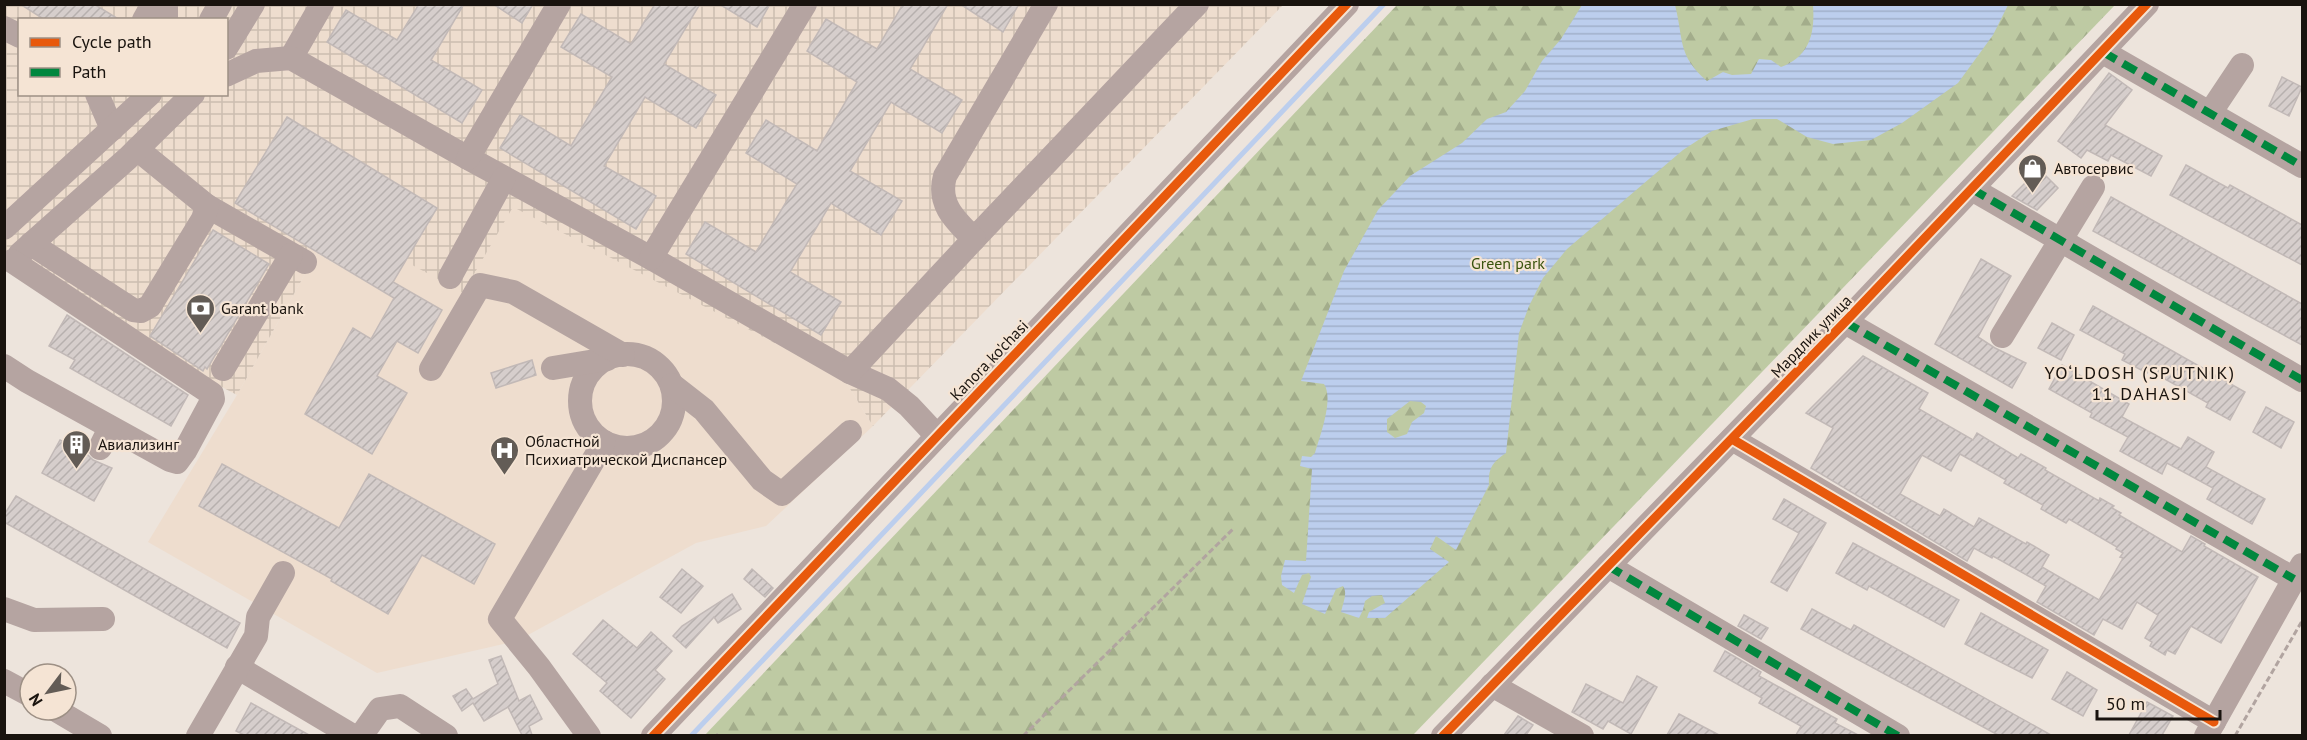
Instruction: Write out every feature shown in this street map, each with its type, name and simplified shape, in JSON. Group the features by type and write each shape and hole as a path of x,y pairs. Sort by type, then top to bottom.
{"street":[{"path":"145,18 153,4"},
{"path":"212,18 220,4"},
{"path":"228,45 253,4"},
{"path":"291,58 322,4"},
{"path":"468,158 559,4"},
{"path":"651,258 805,4"},
{"path":"974,239 953,218 946,206 942,191 945,176 1046,4"},
{"path":"850,372 1197,4"},
{"name":"Kanora ko'chasi","path":"652,735 1347,4"},
{"name":"Мардлик улица","path":"1443,735 1845,322 2147,4"},
{"path":"4,28 18,35"},
{"path":"2103,52 2302,166"},
{"path":"228,74 256,61 291,58 651,258 850,372 888,389 909,406 937,436"},
{"path":"2210,113 2242,64"},
{"path":"98,96 112,129"},
{"path":"4,228 147,96"},
{"path":"4,366 105,438 177,462 185,451 213,399 212,394 8,264 192,97"},
{"path":"137,149 207,206 298,258 223,369"},
{"path":"450,277 504,178"},
{"path":"2002,336 2093,187"},
{"path":"1972,189 2301,374"},
{"path":"30,244 133,310 141,311 150,306 203,219 207,206"},
{"path":"431,369 480,285 513,292 616,356"},
{"path":"1732,439 2210,729 2298,572 1845,322"},
{"path":"553,368 616,356 633,354 650,359 663,370 672,386 675,404 670,423 658,438 641,447 622,448 604,442 590,430 581,413 580,394 587,376 600,362 616,356"},
{"path":"672,386 704,410 762,480 782,494 850,432"},
{"path":"589,735 500,619 604,442"},
{"path":"1608,566 1898,735"},
{"path":"198,735 256,636 258,617 283,573"},
{"path":"4,609 34,620 103,619"},
{"path":"237,667 353,735"},
{"path":"4,681 18,689"},
{"path":"1492,685 1582,735"},
{"path":"361,735 380,709 400,706 446,735"},
{"path":"77,722 100,735"}],"path":[{"path":"1023,735 1234,528"},
{"path":"2235,735 2302,621"}],"shaded area":[{"path":"4,5 1283,5 873,426 844,379 513,207 463,293 405,261 386,293 317,253 237,395 98,322 5,266"},
{"name":"Областной Психиатрической Диспансер","path":"513,206 844,379 873,426 766,526 696,543 517,641 377,673 148,542 237,395 317,253 385,293 405,261"}],"green space":[{"name":"Green park","path":"1397,5 2115,5 1413,735 704,736"}],"water":[{"path":"1582,5 1675,5 1686,55 1697,72 1707,81 1723,72 1732,75 1751,74 1759,59 1771,60 1781,67 1799,57 1809,42 1813,25 1813,5 2008,5 1993,35 1958,83 1902,123 1871,140 1833,144 1807,137 1777,119 1753,119 1712,131 1683,150 1567,249 1543,278 1519,333 1506,453 1492,466 1489,485 1456,550 1436,536 1430,549 1449,562 1385,618 1367,618 1369,612 1385,603 1382,595 1372,596 1365,601 1359,618 1341,612 1345,595 1343,586 1336,589 1325,614 1302,604 1311,577 1309,573 1302,575 1294,593 1282,585 1281,576 1285,560 1306,561 1312,469 1300,466 1302,456 1311,457 1315,453 1328,399 1324,384 1301,381 1344,271 1378,210 1410,176 1462,143 1487,119 1506,112 1525,91 1542,61 1561,39","holes":["1410,401 1421,402 1426,406 1424,413 1412,422 1407,434 1395,438 1387,432 1387,419"]}],"building":[{"path":"20,4 94,4 117,18 42,18"},
{"path":"419,4 464,4 431,60 482,90 462,123 327,42 346,10 397,40"},
{"path":"493,4 533,4 522,23"},
{"path":"655,4 700,4 664,64 716,95 696,128 645,97 604,166 656,196 636,229 500,148 520,115 571,146 612,77 561,47 581,14 631,44"},
{"path":"719,4 770,4 757,27"},
{"path":"903,4 948,4 910,69 962,100 942,133 891,102 850,171 902,201 881,235 831,203 790,272 841,302 821,335 686,254 705,222 756,252 797,184 746,153 766,120 817,151 857,82 807,51 826,19 877,49"},
{"path":"960,4 1019,4 1003,32"},
{"path":"2109,73 2132,90 2105,125 2162,156 2151,176 2111,155 2108,161 2087,150 2081,158 2058,141"},
{"path":"2282,77 2302,87 2289,116 2269,106"},
{"path":"287,117 437,208 393,282 442,310 418,353 397,341 377,376 407,393 372,454 305,414 353,328 371,339 394,298 235,203"},
{"path":"2186,165 2228,188 2230,185 2302,225 2302,265 2170,195"},
{"name":"Автосервис","path":"2039,169 2058,188 2037,210 2012,196"},
{"path":"2111,197 2302,304 2302,345 2093,231"},
{"path":"213,230 269,264 207,369 205,367 203,371 150,336"},
{"path":"1981,259 2011,276 1978,337 2026,363 2012,388 1935,344"},
{"path":"2093,306 2245,392 2230,420 2206,407 2208,403 2149,370 2147,373 2122,360 2125,354 2080,330"},
{"path":"67,315 188,395 171,426 70,368 75,360 49,346"},
{"path":"2052,323 2074,335 2061,360 2038,348"},
{"path":"1863,356 1928,393 1919,409 1973,440 1977,433 2018,458 2021,454 2099,501 2100,498 2114,506 2112,508 2121,513 2119,515 2182,552 2191,536 2258,577 2221,643 2191,626 2175,654 2167,650 2165,655 2150,646 2152,642 2145,638 2158,615 2137,602 2122,629 2103,619 2094,635 2037,602 2046,586 1974,548 1967,561 1811,468 1833,428 1806,413","holes":["1960,454 2006,480 2004,483 2043,505 2041,509 2066,523 2069,519 2117,547 2116,549 2123,553 2120,557 2123,558 2099,600 2042,567 2049,555 2027,542 2026,544 1979,518 1974,527 1944,509 1940,516 1900,494 1922,455 1951,471"]},
{"path":"532,360 536,375 496,388 491,373"},
{"path":"2062,365 2129,404 2122,417 2181,449 2188,437 2214,452 2206,467 2265,499 2252,524 2207,499 2213,488 2167,463 2162,474 2120,451 2128,437 2090,417 2092,413 2049,389"},
{"path":"2266,407 2294,422 2281,448 2253,432"},
{"name":"Авиализинг","path":"60,440 93,460 112,468 94,501 42,473"},
{"path":"222,464 339,528 369,474 495,544 474,584 422,555 388,614 331,581 332,579 199,506"},
{"path":"16,496 240,623 227,648 4,522 4,515"},
{"path":"1784,499 1826,523 1787,591 1771,582 1799,533 1773,519"},
{"path":"1853,543 1959,600 1944,627 1869,586 1867,590 1836,573"},
{"path":"682,569 703,586 681,613 660,597"},
{"path":"752,569 773,588 765,597 744,579"},
{"path":"732,594 741,609 718,623 714,617 686,648 673,636 682,626"},
{"path":"1812,609 1851,630 1854,625 2051,735 1998,735 1801,629"},
{"path":"1981,613 2048,650 2032,678 1965,644"},
{"path":"1744,615 1768,628 1761,639 1738,626"},
{"path":"603,620 637,648 651,632 672,651 655,670 665,679 631,718 600,691 607,683 573,654"},
{"path":"1725,651 1761,672 1759,676 1837,719 1835,723 1858,735 1796,735 1801,726 1759,703 1762,698 1714,671"},
{"path":"501,656 519,701 530,695 542,719 529,726 532,735 522,735 508,707 484,721 473,703 462,711 453,696 466,689 473,699 498,684 489,660"},
{"path":"2067,672 2097,690 2083,716 2052,699"},
{"path":"1637,676 1657,687 1631,734 1608,721 1603,729 1572,712 1586,684 1623,703"},
{"path":"2147,702 2173,716 2162,735 2129,735"},
{"path":"251,703 309,735 244,735 236,731"},
{"path":"1679,714 1719,735 1667,735"},
{"path":"1518,716 1533,725 1526,735 1504,735"}],"waterway":[{"path":"691,736 1384,4"}],"marked path":[{"path":"2103,52 2302,166"},
{"path":"1972,189 2302,380"},
{"path":"1845,322 2294,579"},
{"path":"1608,566 1898,736"}],"cycle path":[{"path":"653,736 1347,4"},
{"path":"1443,736 1845,322 2147,4"},
{"path":"1732,439 2214,722"}],"place":[{"name":"Автосервис","path":"2033,194"},
{"name":"Garant bank","path":"200,334"},
{"name":"Авиализинг","path":"77,470"},
{"name":"Областной Психиатрической Диспансер","path":"504,476"}],"district":[{"name":"YO‘LDOSH (SPUTNIK) 11 DAHASI","path":"2140,383"}]}
